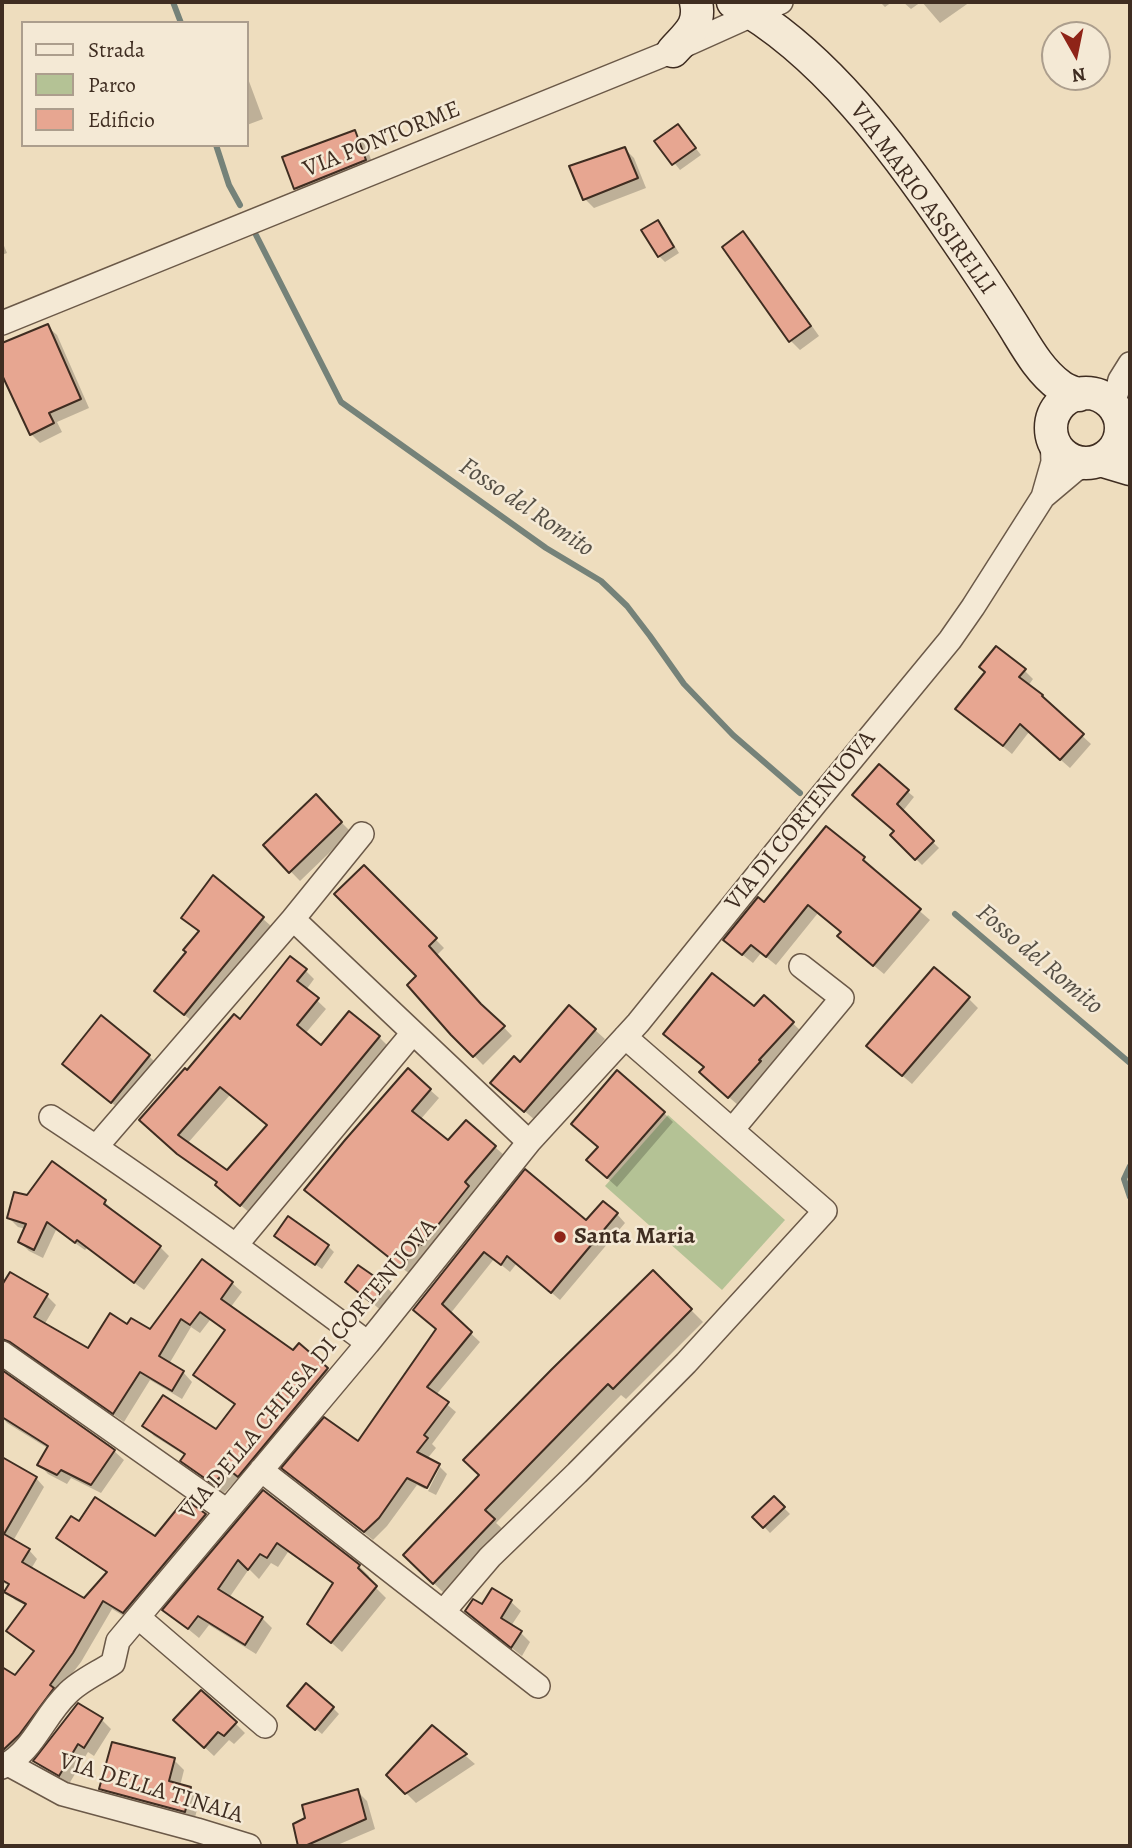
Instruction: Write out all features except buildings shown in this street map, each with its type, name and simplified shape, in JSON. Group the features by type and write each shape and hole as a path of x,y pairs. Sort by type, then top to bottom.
{"street":[{"path":"673,51 696,23 696,2"},
{"name":"VIA PONTORME","path":"2,323 673,51 756,6"},
{"name":"VIA MARIO ASSIRELLI","path":"756,6 848,98 892,151 952,232 1033,356"},
{"path":"1033,356 1059,385 1112,403"},
{"path":"1033,356 1057,448 1065,457 1076,462 1094,462 1130,470"},
{"path":"1052,431 1054,414 1065,400 1112,403"},
{"name":"VIA DI CORTENUOVA","path":"1043,497 1075,470 1109,455 1116,446 1112,403"},
{"name":"VIA DI CORTENUOVA","path":"534,1136 638,1023 950,640 1043,497 1053,463 1052,431"},
{"path":"96,1147 293,919 362,834"},
{"path":"293,919 412,1034 534,1136"},
{"path":"732,1130 842,998 801,965"},
{"path":"236,1245 412,1034"},
{"path":"443,1612 490,1557 687,1363 825,1211 625,1037"},
{"path":"51,1117 236,1245 368,1343"},
{"name":"VIA DELLA CHIESA DI CORTENUOVA","path":"5,1765 24,1750 68,1692 113,1663 118,1641 368,1343 534,1136"},
{"path":"2,1353 227,1511"},
{"path":"261,1470 538,1686"},
{"path":"138,1618 265,1726"},
{"name":"VIA DELLA TINAIA","path":"5,1765 63,1794 249,1846"}],"green space":[{"path":"668,1115 785,1220 722,1290 605,1186"}],"waterway":[{"path":"173,2 180,21"},
{"path":"217,147 229,185 240,205"},
{"name":"Fosso del Romito","path":"256,235 341,402 546,548 601,581 627,606 684,684 733,735 800,793"},
{"name":"Fosso del Romito","path":"955,914 1130,1063"},
{"name":"Fosso del Romito","path":"1130,1166 1124,1179 1130,1197"}],"place":[{"name":"Santa Maria","path":"560,1237"}]}
